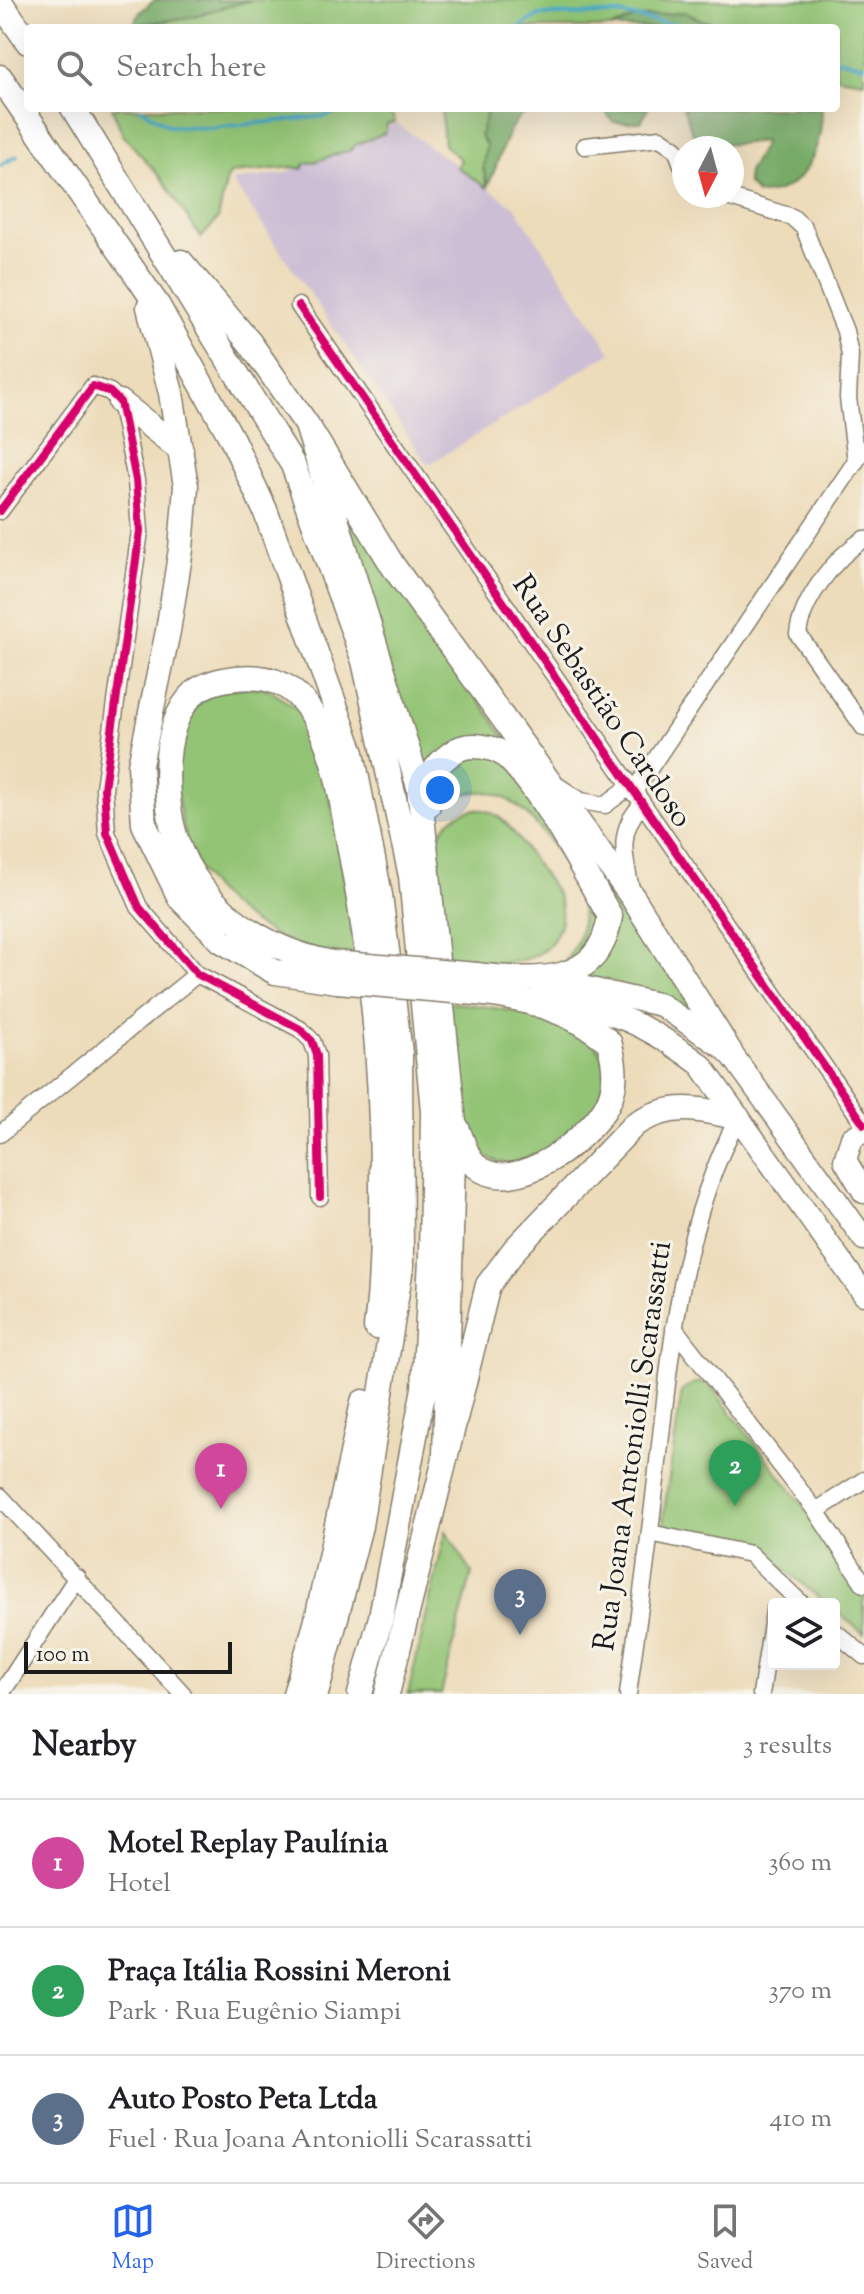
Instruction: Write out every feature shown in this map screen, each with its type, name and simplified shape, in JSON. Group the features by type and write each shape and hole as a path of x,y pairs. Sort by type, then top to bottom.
{"highway":[{"path":"20,0 29,24"},
{"path":"0,2 24,36"},
{"path":"0,77 7,96 143,281 232,439 265,510 352,753 380,895 400,1053 401,1267 360,1526 316,1694"},
{"path":"75,112 293,465 364,661 411,876 433,1111 431,1260 424,1388 381,1617 360,1694"},
{"path":"130,202 250,343 307,425 393,566 633,898 730,1052"},
{"path":"143,281 181,450 186,486 181,549 140,765 144,824 180,898 222,941 275,972 334,972 491,985 561,975 585,967 604,943 610,916 562,834 508,758 493,749 477,746 457,749 437,764 428,780 427,859"},
{"path":"120,402 181,450"},
{"path":"307,425 419,787 454,1122 445,1455"},
{"path":"295,1694 316,1624 353,1457 379,1299 382,1147 376,1005 343,810 331,757 318,723 298,693 282,682 262,676 216,681 195,692 170,742 166,779 171,827 186,863 209,897 237,925 334,972"},
{"path":"454,1122 475,1166 490,1173 513,1176 535,1170 595,1123 609,1101 615,1080 609,1042 575,1019 491,985"},
{"path":"387,1694 488,1285 515,1249 635,1124 657,1111 688,1108 738,1118"},
{"path":"286,1694 316,1624"}],"main road":[{"path":"491,985 582,987 661,1005 730,1052 864,1239"},
{"path":"491,985 609,1011 665,1038 701,1065 864,1294"},
{"path":"864,1131 852,1138 845,1160 864,1192"}],"street":[{"path":"585,146 660,138 672,146"},
{"path":"633,898 623,849 625,827 634,795 860,455 848,398 850,355 845,331 804,228 792,217 744,202"},
{"name":"Rua Sebastião Cardoso","path":"299,306 864,1124"},
{"path":"0,511 93,386 110,392 120,402 136,480 140,531 104,788 107,833 139,907 197,974 300,1029 312,1041 319,1082 320,1197"},
{"path":"864,539 847,550 815,594 800,619 798,634 858,707 864,728"},
{"path":"550,780 592,805 634,795"},
{"path":"0,1134 197,974"},
{"path":"846,1098 864,1091"},
{"name":"Rua Joana Antoniolli Scarassatti","path":"628,1694 674,1328 691,1237 717,1157 738,1118"},
{"path":"674,1328 816,1511 864,1584"},
{"path":"816,1511 864,1480"},
{"path":"0,1496 183,1694"},
{"path":"650,1533 750,1554 795,1598"},
{"path":"1,1694 77,1577"},
{"path":"777,1598 780,1585"},
{"path":"840,1636 864,1656"},
{"path":"761,1694 768,1649"}],"shaded area":[{"path":"396,123 515,207 611,352 428,465 232,181 286,173"}],"green space":[{"path":"155,0 251,0 190,17 134,24 140,12"},
{"path":"251,0 864,0 864,81 840,78 840,24 714,24 710,21 635,18 621,24 149,24 190,17"},
{"path":"684,12 711,24 621,24 635,18"},
{"path":"114,112 391,112 395,122 387,124 385,133 355,145 350,151 306,163 302,169 294,167 232,173 227,178 218,219 201,238 162,179 123,135"},
{"path":"441,112 487,112 480,136 487,145 483,167 487,188 457,167 461,160 444,145"},
{"path":"487,112 527,112 511,128 488,185 483,167 486,145 480,136"},
{"path":"606,112 646,112 641,122 613,122"},
{"path":"685,112 822,112 818,139 807,167 787,187 773,193 757,194 747,183 748,172 765,141 744,143 744,136 695,136"},
{"path":"298,449 306,451 703,1022 602,985 562,965 580,933 582,918 576,887 550,842 514,804 487,792 472,792 438,809 375,662 294,452"},
{"path":"265,687 311,718 335,820 355,954 334,953 292,943 253,923 206,880 186,837 179,809 177,780 178,752 185,726 198,706 217,692"},
{"path":"477,809 495,815 508,826 549,881 560,902 557,933 548,946 522,960 490,963 444,958 434,894 436,848 443,829 456,816"},
{"path":"446,1002 538,1017 583,1035 598,1049 605,1066 600,1103 539,1157 509,1163 482,1154 465,1142"},
{"path":"694,1383 708,1383 818,1524 864,1592 864,1634 840,1614 840,1598 820,1598 755,1545 665,1527 663,1518 682,1391"},
{"path":"446,1531 472,1573 441,1694 408,1694"}],"waterway":[{"path":"524,24 539,15 619,14 669,24"},
{"path":"840,60 864,65"},
{"path":"146,112 169,126 211,128 327,116 336,112"},
{"path":"0,165 17,156"}],"cycle path":[{"path":"299,306 864,1124"},
{"path":"0,511 93,386 110,392 120,402 136,480 140,531 104,788 107,833 139,907 197,974 300,1029 312,1041 317,1055 320,1197"}],"place":[{"name":"Praça Itália Rossini Meroni","path":"735,1506"},
{"name":"Motel Replay Paulínia","path":"221,1509"},
{"name":"Auto Posto Peta Ltda","path":"520,1635"}]}
